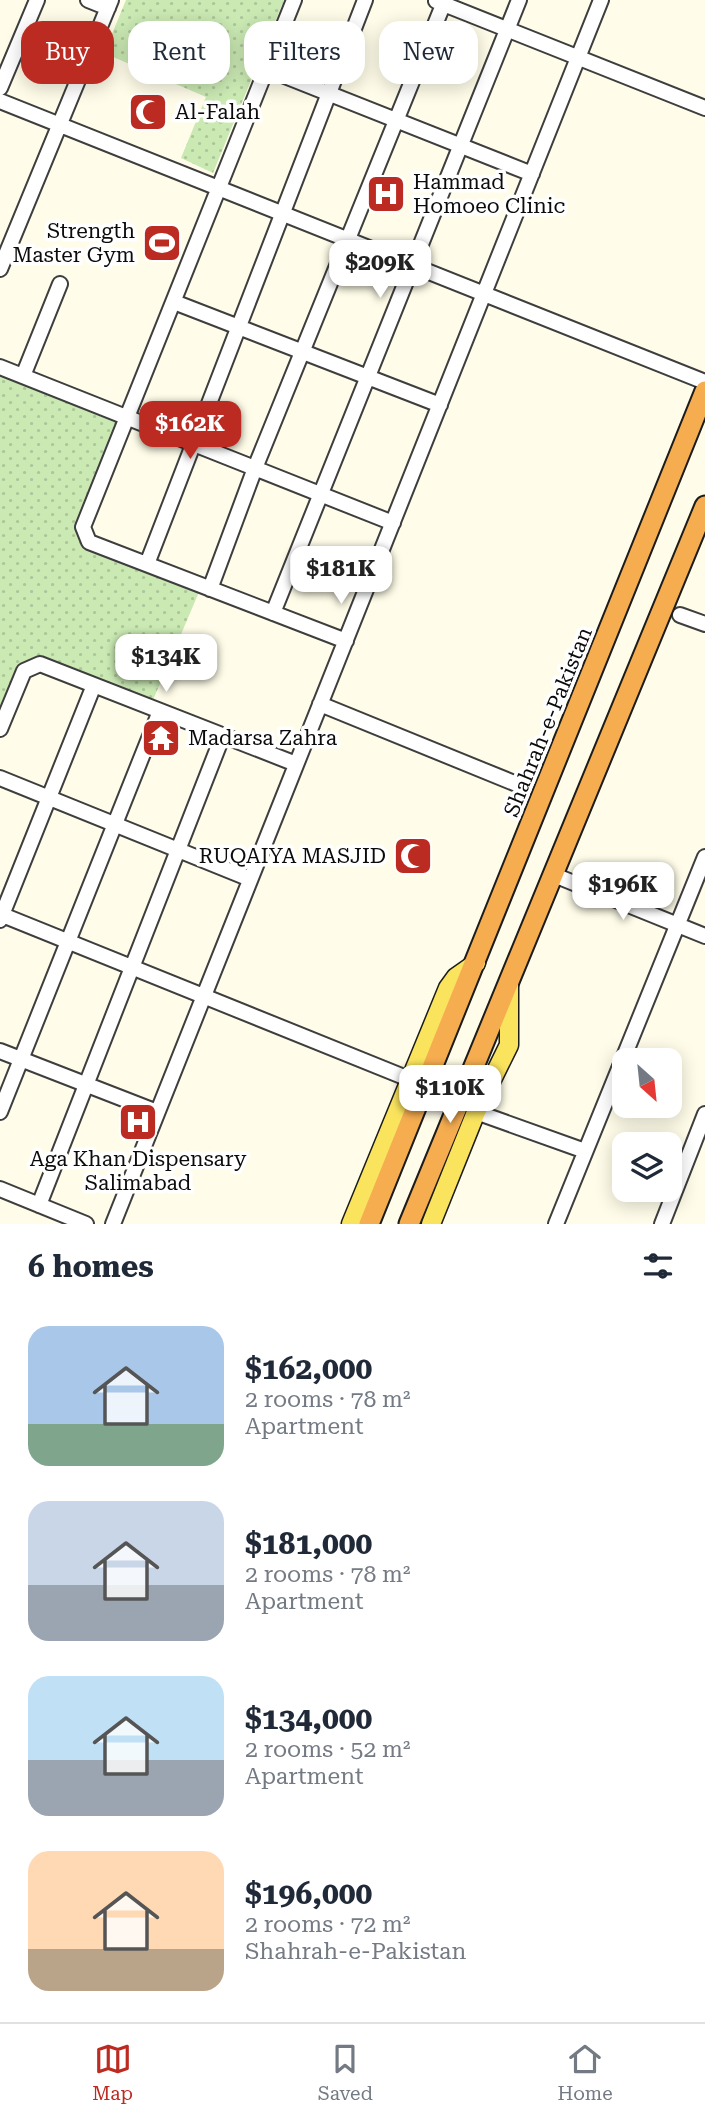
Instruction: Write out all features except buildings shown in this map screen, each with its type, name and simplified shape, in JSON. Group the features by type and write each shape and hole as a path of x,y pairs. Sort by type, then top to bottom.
{"highway":[{"name":"Shahrah-e-Pakistan","path":"369,1224 705,391"},
{"path":"409,1224 705,506"}],"main road":[{"path":"351,1224 448,988 456,977 476,963"},
{"path":"431,1224 476,1112 509,1045 509,984"}],"street":[{"path":"0,88 37,0"},
{"path":"0,270 5,241 60,125 109,4 88,0"},
{"path":"286,21 294,0"},
{"path":"147,564 365,0"},
{"path":"273,613 519,0"},
{"path":"113,1224 601,0"},
{"path":"211,589 255,468 396,120 441,1 705,108"},
{"path":"261,84 83,527 89,542 346,641"},
{"path":"304,84 532,174"},
{"path":"0,101 705,382"},
{"path":"23,376 60,284"},
{"path":"174,302 440,405"},
{"path":"0,367 393,523"},
{"path":"681,614 705,624"},
{"path":"0,729 24,671 40,664 296,764"},
{"path":"94,685 1,916 409,1079"},
{"path":"320,704 519,785"},
{"path":"0,1112 160,711"},
{"path":"39,1205 223,735"},
{"path":"0,778 250,879"},
{"path":"556,1224 705,856"},
{"path":"554,875 705,936"},
{"path":"0,1051 157,1112"},
{"path":"476,1112 585,1151"},
{"path":"662,1224 705,1114"},
{"path":"0,1189 86,1224"}],"green space":[{"path":"126,0 284,0 275,21 244,21 244,84 250,84 213,173 181,158 206,97 176,84 230,84 230,21 128,21 128,63 114,57 114,29"},
{"path":"0,367 128,418 86,537 202,585 150,707 31,666 0,729"}],"place":[{"name":"Al-Falah","path":"148,112"},
{"name":"Hammad Homoeo Clinic","path":"386,194"},
{"name":"Strength Master Gym","path":"162,243"},
{"name":"Madarsa Zahra","path":"161,738"},
{"name":"RUQAIYA MASJID","path":"413,856"},
{"name":"Aga Khan Dispensary Salimabad","path":"138,1122"}]}
